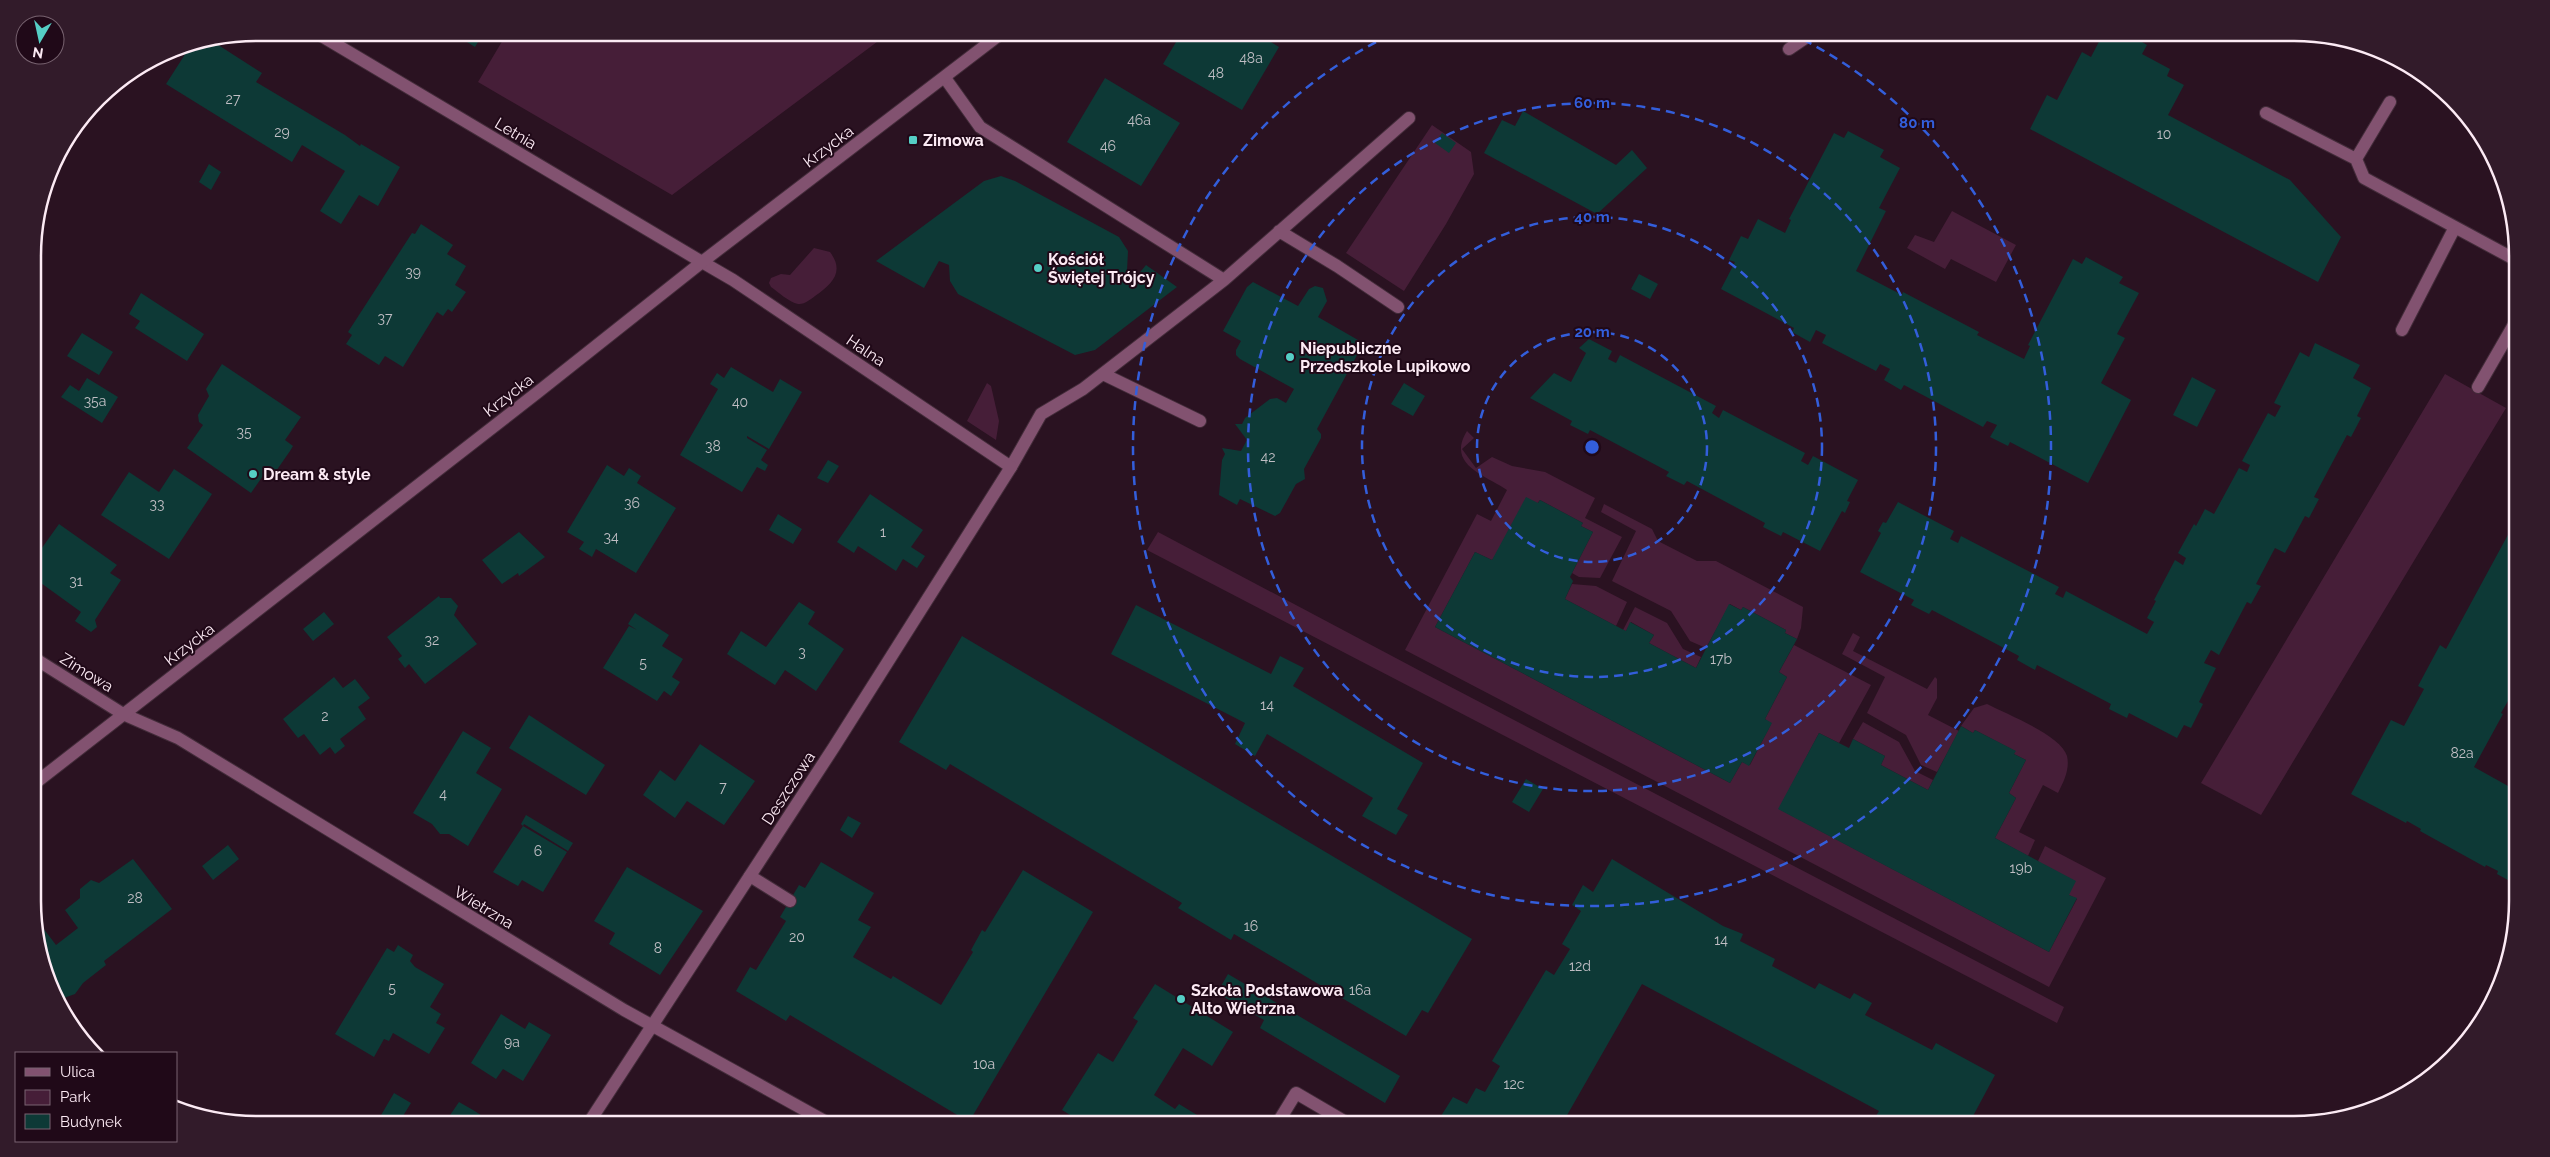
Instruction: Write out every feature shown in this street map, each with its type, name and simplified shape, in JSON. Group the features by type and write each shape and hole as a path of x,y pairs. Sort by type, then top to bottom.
{"street":[{"name":"Letnia","path":"330,41 702,262"},
{"name":"Krzycka","path":"41,778 531,398 702,262 945,78 991,41"},
{"path":"1789,49 1801,41"},
{"path":"945,78 980,127 1224,280"},
{"path":"2356,158 2390,102"},
{"path":"2266,113 2356,158 2364,178 2509,256"},
{"name":"Deszczowa","path":"593,1116 750,876 1011,467 1041,414 1102,374 1224,280 1409,118"},
{"path":"2402,330 2455,227"},
{"path":"1279,231 1337,266 1398,307"},
{"name":"Halna","path":"702,262 733,280 1011,467"},
{"path":"2478,386 2509,333"},
{"path":"1102,374 1200,421"},
{"name":"Zimowa","path":"41,662 123,714"},
{"name":"Wietrzna","path":"123,714 178,738 653,1026 816,1116"},
{"path":"750,876 790,901"},
{"path":"1283,1116 1296,1093 1335,1116"}],"green space":[{"path":"502,41 878,41 672,195 478,82"},
{"path":"1432,125 1471,152 1474,174 1446,224 1404,291 1346,253"},
{"path":"1952,211 2016,245 1996,282 1951,259 1945,269 1907,248 1915,235 1934,242"},
{"path":"814,248 830,252 834,259 836,272 827,287 805,303 798,304 787,299 771,287 769,283 771,278 781,274 790,275"},
{"path":"2445,374 2506,408 2261,815 2201,783"},
{"path":"987,383 991,386 999,421 996,440 967,421"},
{"path":"1467,431 1474,438 1462,449 1476,468 1492,457 1512,466 1545,472 1595,498 1585,518 1622,537 1600,578 1579,577 1572,573 1593,532 1581,526 1583,523 1540,500 1492,560 1475,552 1435,627 1730,783 1742,762 1750,765 1771,724 1765,719 1787,677 1779,672 1794,645 1871,685 1839,743 1819,733 1779,809 2049,952 2077,899 2069,895 2038,861 2045,846 2106,878 2049,987 1405,650 1477,514 1491,521 1507,490 1479,474 1465,461 1461,452 1462,443"},
{"path":"1604,504 1652,529 1658,541 1697,561 1716,561 1803,607 1801,628 1797,639 1785,633 1786,630 1743,607 1741,610 1730,604 1706,648 1690,641 1671,611 1612,581 1636,531 1601,512"},
{"path":"1158,532 2064,1007 2057,1023 1147,550"},
{"path":"1572,584 1596,586 1627,602 1616,626 1565,599"},
{"path":"1635,607 1667,623 1683,649 1701,657 1696,668 1649,643 1654,635 1631,622 1626,631 1623,630"},
{"path":"1853,633 1860,637 1853,651 1927,689 1935,677 1937,679 1937,698 1928,715 1959,731 1937,772 1921,765 1906,735 1867,713 1885,677 1842,654"},
{"path":"1987,704 2019,719 2055,740 2063,748 2067,756 2067,770 2058,793 2043,785 2019,832 2035,840 2028,856 1995,838 2016,798 2009,793 2026,760 2014,754 2015,751 1975,730 1973,733 1961,726 1974,708"},
{"path":"1863,722 1899,742 1915,771 1933,780 1928,790 1881,765 1885,756 1853,739"}],"building":[{"path":"465,41 479,41 475,47"},
{"path":"1177,41 1269,41 1279,47 1242,110 1163,64"},
{"path":"2099,41 2140,41 2147,45 2142,54 2170,69 2167,76 2184,85 2168,115 2290,180 2341,237 2318,282 2030,129 2047,95 2057,100 2082,52 2091,57"},
{"path":"217,45 262,73 256,82 345,135 360,146 361,144 400,167 378,206 359,195 341,224 320,211 345,171 302,145 292,162 166,84 186,54"},
{"path":"1105,78 1180,123 1141,186 1067,142"},
{"path":"1523,111 1616,165 1632,150 1647,168 1597,214 1484,153 1502,120 1515,126"},
{"path":"1848,131 1884,150 1880,157 1900,168 1879,208 1886,211 1856,271 1902,295 1903,292 1979,332 1977,335 2024,359 2030,346 2028,345 2073,259 2082,264 2086,257 2123,277 2119,283 2139,293 2117,334 2125,338 2101,383 2131,400 2088,483 2010,442 2008,446 1990,437 1997,425 1987,421 1983,427 1904,385 1901,390 1884,380 1890,369 1880,364 1876,371 1822,343 1826,335 1816,330 1810,342 1792,332 1794,328 1721,289 1735,262 1729,260 1741,236 1748,239 1758,219 1785,233 1791,220 1789,219 1834,133 1844,138"},
{"path":"1442,133 1456,143 1449,153 1435,143"},
{"path":"209,164 221,172 211,190 199,182"},
{"name":"Kościół Świętej Trójcy","path":"1001,176 1015,181 1119,237 1128,251 1127,271 1137,276 1146,265 1177,287 1095,350 1075,355 958,294 950,281 949,265 939,261 924,288 876,261 984,181"},
{"path":"421,224 453,245 447,254 466,266 455,285 466,292 452,312 448,309 443,316 437,312 403,367 385,356 379,365 346,344 352,335 348,332 412,233 415,234"},
{"path":"1639,274 1658,284 1650,299 1631,289"},
{"path":"1253,282 1298,306 1309,289 1315,286 1323,288 1327,301 1318,317 1358,340 1362,346 1317,429 1321,434 1321,438 1304,469 1305,479 1296,484 1280,513 1275,516 1240,499 1237,505 1219,495 1222,460 1225,454 1222,448 1241,451 1247,440 1235,424 1242,424 1245,418 1270,399 1277,398 1286,403 1294,389 1240,359 1236,355 1236,350 1241,341 1223,331 1247,287"},
{"path":"141,293 204,334 187,361 135,328 140,321 129,314"},
{"path":"82,333 113,352 99,375 67,356"},
{"path":"1589,339 1612,351 1608,359 1616,363 1620,355 1716,406 1712,413 1719,418 1723,410 1805,453 1801,461 1808,465 1813,456 1858,480 1847,501 1850,502 1845,513 1842,511 1820,551 1783,532 1781,536 1763,527 1765,523 1687,481 1684,485 1666,476 1669,472 1590,430 1588,434 1570,425 1572,421 1530,398 1554,373 1571,382 1586,353 1579,348"},
{"path":"2315,343 2360,365 2353,378 2371,388 2357,416 2361,418 2351,437 2347,435 2314,497 2319,499 2309,518 2305,516 2285,553 2275,548 2256,584 2261,586 2251,604 2247,602 2219,655 2211,650 2204,663 2216,668 2199,702 2203,704 2191,728 2184,725 2177,738 2129,713 2127,718 2109,709 2111,704 2037,665 2035,670 2017,660 2019,656 1932,610 1929,614 1911,605 1914,600 1860,572 1881,533 1878,531 1883,522 1886,523 1898,502 1954,531 1950,539 1958,543 1961,536 2059,587 2055,594 2063,598 2066,591 2147,634 2154,622 2147,618 2156,601 2154,600 2175,560 2183,565 2186,558 2178,553 2194,524 2196,526 2205,509 2214,514 2239,468 2247,472 2250,465 2242,461 2268,413 2275,417 2281,406 2274,403 2300,352 2309,357"},
{"path":"222,364 301,417 285,440 293,446 290,451 274,474 267,470 251,493 187,448 203,425 199,422 198,415 209,396 206,389"},
{"path":"731,367 773,392 780,379 802,392 769,449 747,436 747,438 767,450 761,460 768,465 765,471 757,467 742,492 680,455 718,389 710,384 717,373 724,378"},
{"path":"2192,377 2216,390 2197,427 2173,415"},
{"path":"87,378 118,397 102,423 61,397 70,385 79,391"},
{"path":"1404,383 1425,396 1413,416 1391,404"},
{"path":"828,460 839,466 828,483 817,478"},
{"path":"607,465 624,476 629,468 641,476 637,483 676,508 636,573 596,549 592,557 579,549 584,542 567,532"},
{"path":"174,469 212,494 169,559 101,515 129,472 159,492"},
{"path":"870,494 923,530 911,547 925,556 917,568 903,559 896,571 858,546 854,553 837,542"},
{"path":"1526,497 1538,503 1540,500 1583,523 1581,526 1593,532 1570,577 1573,581 1565,599 1626,631 1630,622 1654,635 1649,643 1696,668 1729,604 1741,610 1743,607 1786,630 1785,633 1797,639 1779,672 1787,677 1765,719 1772,723 1749,766 1742,762 1730,783 1435,627 1475,552 1492,560"},
{"path":"778,514 802,529 793,544 769,530"},
{"path":"59,524 117,565 110,573 121,580 95,620 97,627 91,632 75,621 81,612 41,583 41,549"},
{"path":"519,532 545,557 519,576 518,573 502,584 482,560"},
{"path":"2509,533 2509,702 2501,713 2503,714 2474,767 2509,787 2509,881 2497,874 2498,871 2486,865 2485,867 2420,831 2421,829 2407,821 2406,823 2351,794 2391,720 2404,726 2424,689 2418,686 2440,645 2446,649"},
{"path":"439,596 440,598 451,598 458,606 454,615 477,644 425,684 409,664 405,668 398,659 402,656 387,637"},
{"path":"799,602 815,612 808,624 844,649 816,691 785,670 775,685 727,654 741,631 766,647"},
{"path":"1136,605 1271,674 1280,656 1304,668 1293,686 1423,763 1397,809 1408,815 1396,835 1362,816 1373,798 1267,734 1255,756 1235,744 1245,723 1111,654"},
{"path":"324,612 334,624 313,641 303,629"},
{"path":"635,613 669,635 662,646 683,659 672,677 680,682 671,696 664,691 657,701 603,668 629,626 637,630 628,624"},
{"path":"962,636 1472,939 1428,1013 1422,1010 1406,1036 1234,934 1231,940 1178,908 1182,903 950,764 946,770 899,742"},
{"path":"334,677 343,688 355,679 370,698 358,707 366,719 340,739 345,746 335,754 330,747 320,755 304,734 298,738 283,719"},
{"path":"529,715 605,765 586,795 509,748"},
{"path":"1961,726 1973,733 1975,730 2016,751 2014,754 2026,760 2009,793 2016,798 1995,838 2076,881 2069,895 2077,898 2049,952 1778,809 1819,733 1849,748 1853,739 1885,756 1881,765 1928,790"},
{"path":"463,731 491,748 476,773 502,789 468,846 449,834 440,834 432,824 413,813"},
{"path":"700,744 755,781 724,825 687,801 675,818 643,795 660,770 675,781"},
{"path":"1526,779 1543,789 1529,812 1512,802"},
{"path":"526,815 573,843 568,851 524,824 523,826 521,824"},
{"path":"848,816 861,823 852,838 840,830"},
{"path":"523,826 567,852 543,892 522,880 518,886 493,872"},
{"path":"228,845 239,859 213,880 202,866"},
{"path":"133,859 172,909 104,961 106,965 83,983 75,994 64,998 53,970 45,943 43,928 56,945 78,928 65,910 80,898 80,889 91,880 99,883"},
{"path":"1612,859 1723,926 1743,934 1740,941 1775,959 1772,966 1815,989 1819,983 1850,999 1854,993 1872,1003 1865,1015 1932,1050 1936,1043 1995,1075 1973,1116 1876,1116 1879,1111 1642,984 1567,1116 1441,1116 1453,1097 1467,1104 1476,1088 1485,1092 1500,1066 1492,1061 1546,970 1554,975 1570,949 1562,944 1581,911 1572,905 1583,885 1593,892"},
{"path":"821,862 874,893 858,920 871,927 853,957 891,979 893,976 941,1005 973,952 971,950 982,930 985,932 1023,870 1093,912 973,1116 959,1116 790,1015 786,1021 736,991 750,967 756,970 786,921 780,917 799,885 805,888"},
{"path":"627,867 703,911 660,975 609,944 615,933 594,921"},
{"path":"398,945 413,955 410,961 415,967 444,984 430,1007 441,1014 436,1023 445,1028 429,1054 393,1033 389,1041 384,1039 374,1057 335,1034 387,948 394,952"},
{"path":"1228,974 1400,1076 1385,1103 1260,1028 1264,1020 1217,993"},
{"path":"1155,984 1233,1032 1212,1066 1183,1048 1154,1095 1175,1109 1179,1104 1199,1116 1072,1116 1062,1110 1098,1053 1113,1062 1138,1021 1133,1018"},
{"path":"501,1014 525,1029 529,1022 551,1035 523,1081 503,1069 496,1079 471,1063"},
{"path":"394,1093 411,1103 403,1116 381,1116"},
{"path":"459,1102 482,1116 449,1116"}],"place":[{"name":"Zimowa","path":"913,140"},
{"name":"Kościół Świętej Trójcy","path":"1038,268"},
{"name":"Niepubliczne Przedszkole Lupikowo","path":"1290,357"},
{"name":"Dream & style","path":"253,474"},
{"name":"Szkoła Podstawowa Alto Wietrzna","path":"1181,999"}]}
